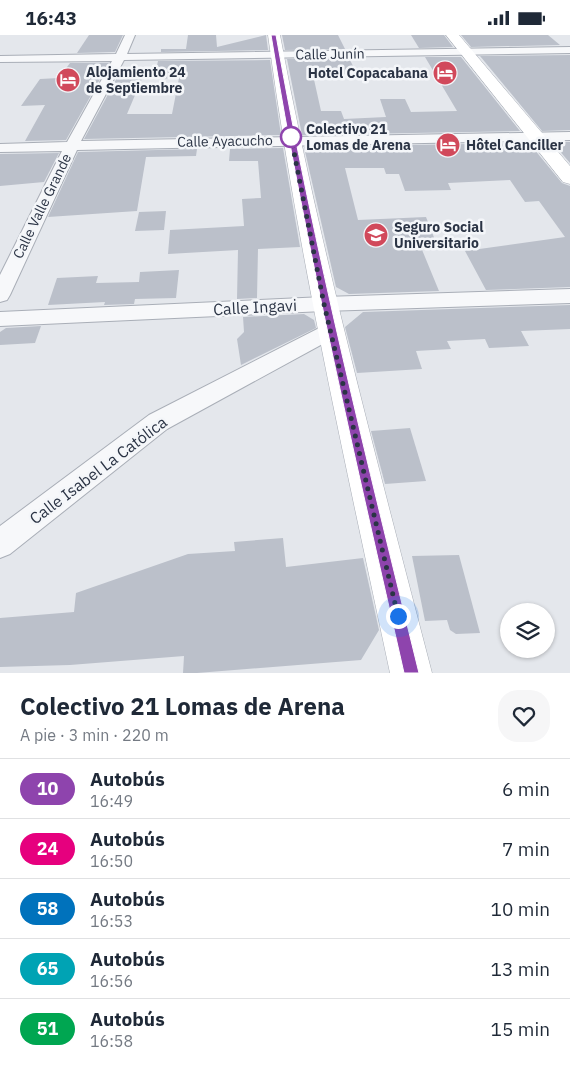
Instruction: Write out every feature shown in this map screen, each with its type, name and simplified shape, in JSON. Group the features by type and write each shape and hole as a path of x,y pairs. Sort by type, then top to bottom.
{"street":[{"name":"Calle Valle Grande","path":"0,295 72,145 130,35"},
{"path":"274,35 291,140 328,317 411,673"},
{"path":"452,35 570,178"},
{"name":"Calle Junín","path":"0,59 570,49"},
{"name":"Calle Ayacucho","path":"0,148 291,140 570,136"},
{"name":"Calle Ingavi","path":"0,319 328,317 570,296"},
{"name":"Calle Isabel La Católica","path":"0,544 158,422 328,317"}],"building":[{"path":"89,35 123,35 115,52 77,53"},
{"path":"188,35 216,35 217,47 266,35 268,50 161,52 161,49 186,49"},
{"path":"282,35 338,35 345,49 285,50"},
{"path":"411,35 444,35 453,47 419,48"},
{"path":"461,35 548,35 560,45 471,47"},
{"path":"570,55 570,130 542,131 480,56"},
{"path":"425,57 461,57 520,131 302,135 287,59 349,58 357,74 313,75 321,111 341,111 344,119 386,117 380,99 405,99 411,112 457,111"},
{"path":"270,60 281,135 84,139 119,74 144,74 127,114 172,114 179,78 154,79 158,61"},
{"path":"70,63 109,63 66,140 25,141 45,105 21,106 40,79 59,78"},
{"path":"552,142 570,142 570,163"},
{"path":"529,143 562,183 570,186 570,287 486,290 465,251 565,237 539,201 525,202 510,180 448,183 451,190 405,191 399,174 386,174 384,168 345,168 358,220 426,217 435,240 418,240 439,291 349,294 336,287 304,147"},
{"path":"283,148 300,247 258,249 257,298 237,299 238,250 168,254 170,230 244,226 242,199 261,198 258,161 229,161 230,149"},
{"path":"197,149 196,156 146,157 137,211 48,217 78,152"},
{"path":"59,153 44,182 0,186 0,154"},
{"path":"166,211 164,230 135,231 139,212"},
{"path":"179,270 176,298 135,299 134,304 104,305 105,302 48,305 57,278 98,276 96,283 139,282 140,272"},
{"path":"570,305 570,329 521,331 529,346 489,348 485,339 447,341 451,349 416,351 422,369 357,373 345,327 363,312"},
{"path":"304,314 314,320 316,328 241,365 237,339 244,332 243,317"},
{"path":"41,326 35,343 0,345 0,332 6,328"},
{"path":"410,428 426,481 385,484 371,431"},
{"path":"283,538 286,567 363,558 379,630 361,660 197,673 183,673 184,656 70,665 0,667 0,618 74,612 76,593 188,554 235,551 234,542"},
{"path":"459,555 480,633 456,634 450,630 447,620 425,621 412,556"}],"bus line":[{"name":"10","path":"274,35 291,140 324,304 411,673"}],"place":[{"name":"Hotel Copacabana","path":"445,73"},
{"name":"Alojamiento 24 de Septiembre","path":"68,80"},
{"name":"Colectivo 21 Lomas de Arena","path":"291,137"},
{"name":"Hôtel Canciller","path":"448,145"},
{"name":"Seguro Social Universitario","path":"376,235"}],"route":[{"path":"291,137 324,304 398,616"}]}
